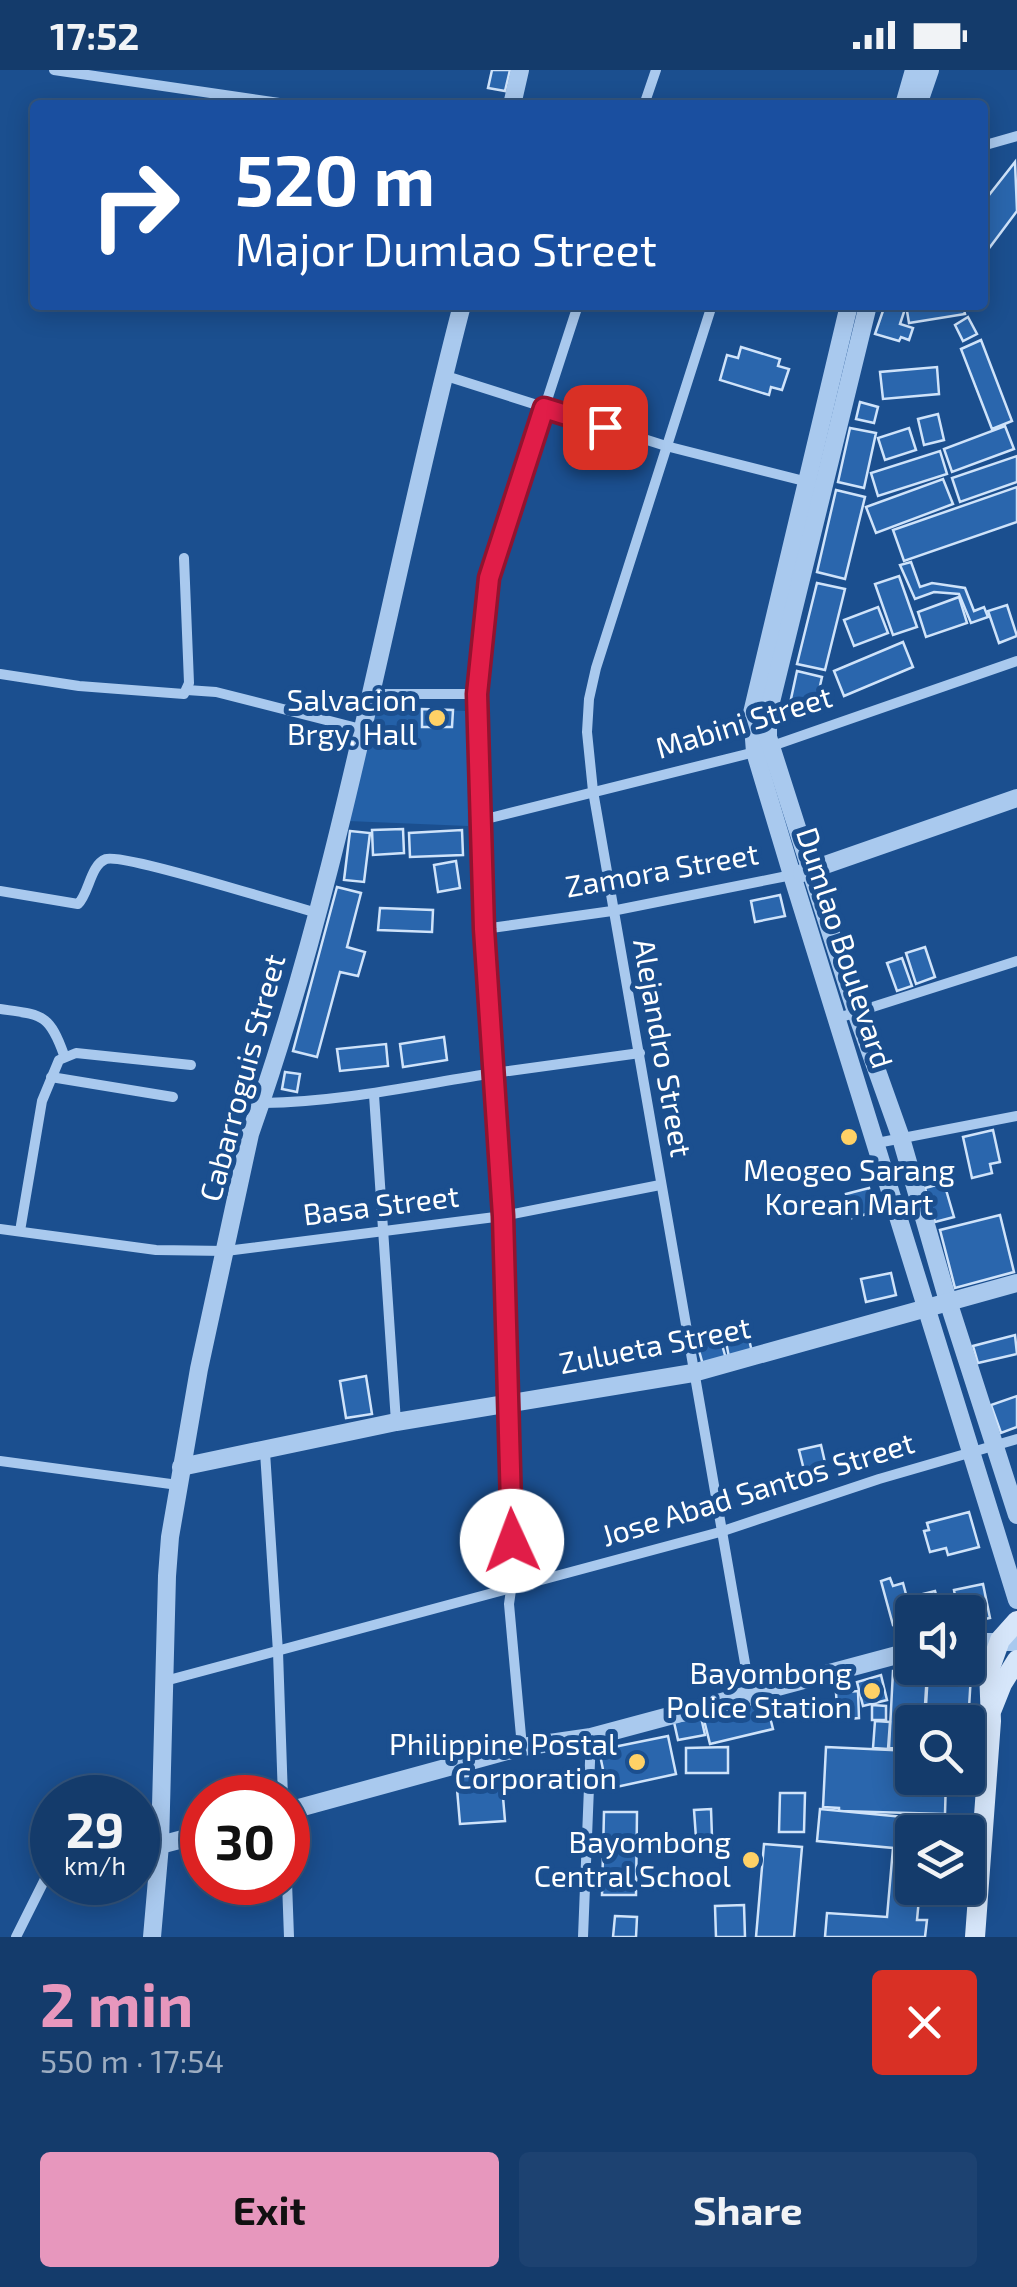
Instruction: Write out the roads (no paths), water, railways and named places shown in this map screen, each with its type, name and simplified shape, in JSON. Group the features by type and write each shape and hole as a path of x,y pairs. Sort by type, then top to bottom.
{"main road":[{"path":"974,1937 991,1711 989,1671 1017,1621"},
{"path":"991,1711 1017,1660"}],"street":[{"path":"54,70 259,100"},
{"path":"513,100 520,70"},
{"path":"646,100 656,70"},
{"path":"905,100 914,70"},
{"path":"920,100 930,70"},
{"path":"988,144 1017,136"},
{"name":"Cabarroguis Street","path":"160,1845 167,1576 180,1476 250,1134 263,1102 316,914 461,310"},
{"path":"522,1747 510,1590 513,1576 503,1216 484,929 477,694 489,578 576,310"},
{"name":"Alejandro Street","path":"710,310 589,700 587,732 612,911 750,1692"},
{"name":"Dumlao Boulevard","path":"848,310 762,748 792,875 901,1138 948,1301 1017,1515"},
{"name":"Dumlao Boulevard","path":"814,484 866,310"},
{"path":"444,375 666,446 814,484"},
{"path":"184,558 187,690"},
{"name":"Mabini Street","path":"482,820 762,748 1017,661"},
{"path":"0,674 174,696 187,690 216,692 361,729"},
{"path":"370,694 477,694"},
{"name":"Dumlao Boulevard","path":"762,748 811,871 877,1143 1017,1600"},
{"name":"Zamora Street","path":"484,929 612,911 811,871 1017,798"},
{"path":"0,891 78,904 99,864 112,859 180,874 316,914"},
{"path":"847,1015 1017,960"},
{"path":"0,1009 46,1018 64,1055"},
{"path":"263,1102 312,1102 374,1095 640,1053"},
{"path":"20,1232 42,1101 64,1055 191,1065"},
{"path":"51,1077 173,1097"},
{"path":"374,1095 396,1422"},
{"path":"877,1143 1017,1116"},
{"name":"Basa Street","path":"0,1229 156,1250 226,1251 503,1216 660,1186"},
{"name":"Zulueta Street","path":"180,1476 396,1422 692,1373 1017,1283"},
{"name":"Jose Abad Santos Street","path":"165,1681 720,1532 1017,1440"},
{"path":"265,1452 282,1775"},
{"path":"0,1461 180,1476"},
{"path":"310,1805 522,1747 591,1737 895,1656"},
{"path":"583,1937 591,1737"},
{"path":"160,1845 180,1840"},
{"path":"16,1937 32,1905"},
{"name":"Cabarroguis Street","path":"152,1937 155,1905"},
{"path":"288,1905 290,1937"}],"place":[{"name":"Salvacion Brgy. Hall","path":"437,718"},
{"name":"Meogeo Sarang Korean Mart","path":"849,1137"},
{"name":"Bayombong Police Station","path":"872,1691"},
{"name":"Philippine Postal Corporation","path":"637,1762"},
{"name":"Bayombong Central School","path":"751,1860"}]}
